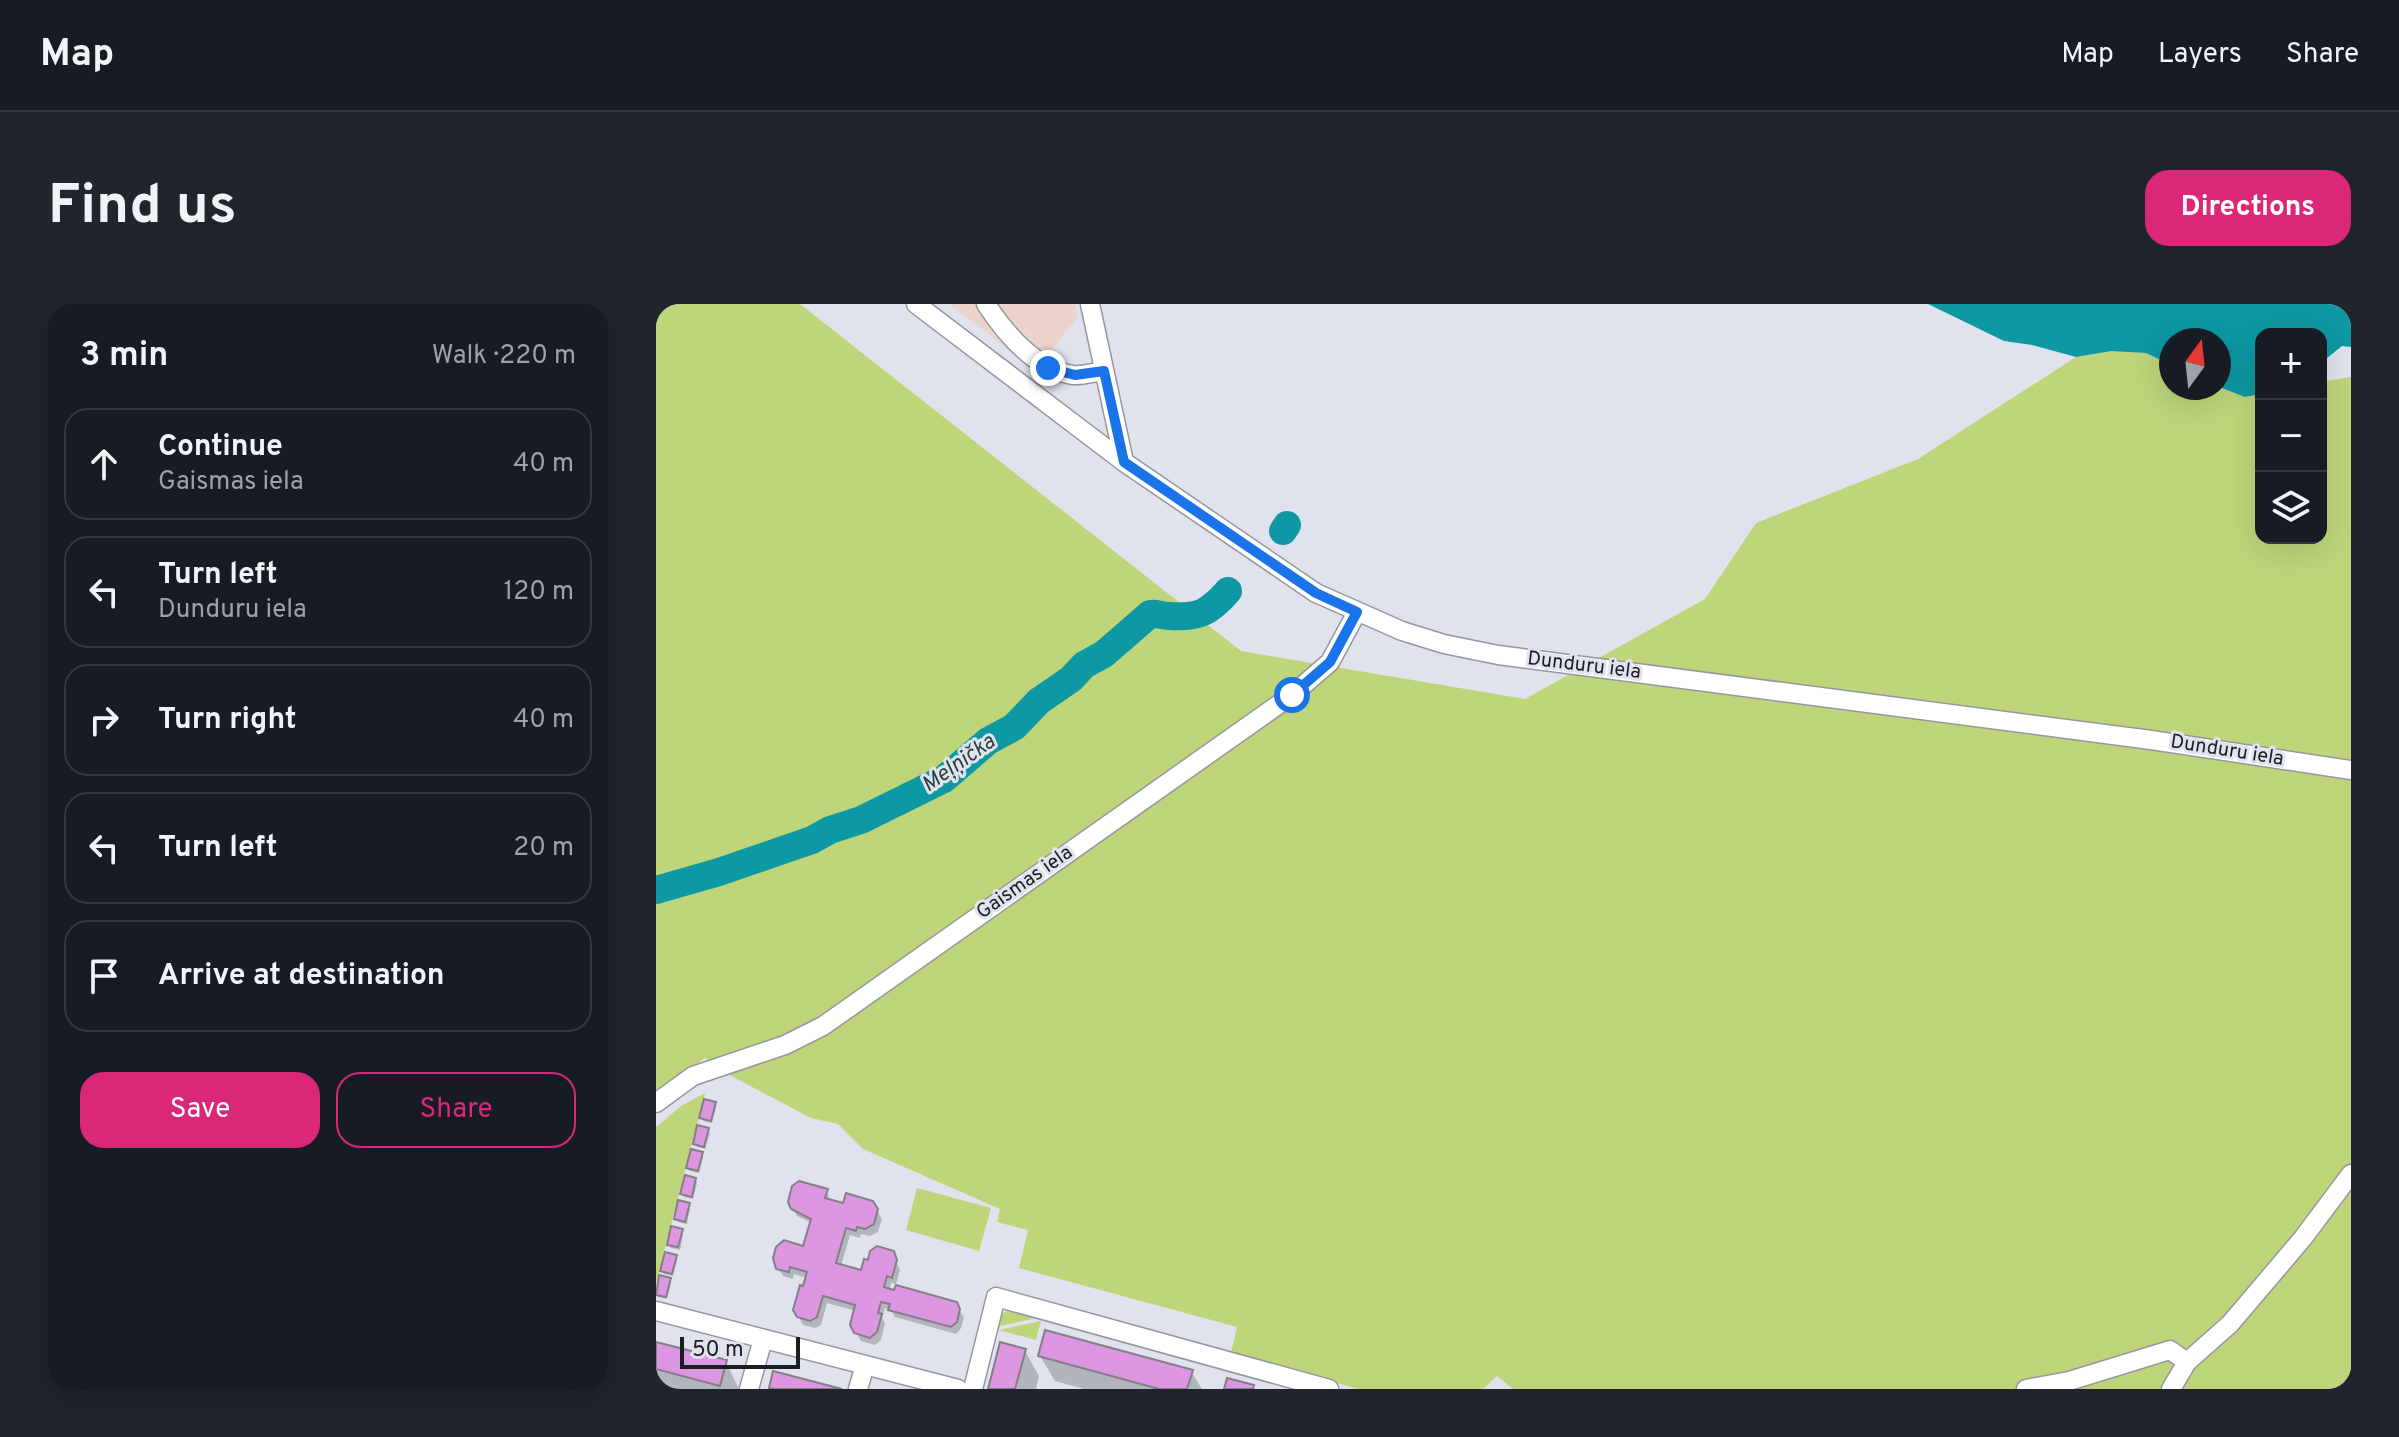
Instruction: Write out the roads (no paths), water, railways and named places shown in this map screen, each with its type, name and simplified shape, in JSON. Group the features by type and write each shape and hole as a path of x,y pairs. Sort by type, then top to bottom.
{"street":[{"name":"Dunduru iela","path":"916,304 1124,462 1316,593 1357,612 1444,644 1498,655 2151,740 2351,770"},
{"path":"986,304 1024,348 1048,368 1075,375 1104,371"},
{"path":"1090,304 1124,462"},
{"name":"Gaismas iela","path":"656,1103 693,1076 785,1045 823,1026 1292,695 1330,662 1357,612"},
{"path":"2171,1389 2187,1362 2230,1324 2303,1238 2351,1174"},
{"path":"973,1389 996,1297 1273,1382 1329,1389"},
{"path":"656,1311 958,1389"},
{"path":"749,1389 763,1339"},
{"path":"2026,1389 2069,1381 2170,1350 2187,1362"},
{"path":"858,1389 865,1365"}],"water":[{"path":"1928,304 2346,304 2351,309 2351,347 2342,346 2327,358 2327,328 2255,328 2255,395 2245,397 2231,392 2231,328 2159,328 2159,359 2146,353 2111,351 2076,357 2004,341"}],"waterway":[{"name":"Meļņička","path":"1283,531 1287,525"},
{"name":"Meļņička","path":"656,890 812,840 830,830 861,820 944,779 988,741 1014,727 1039,701 1071,679 1084,665 1104,654 1150,614 1195,615 1209,609 1228,591"}]}
